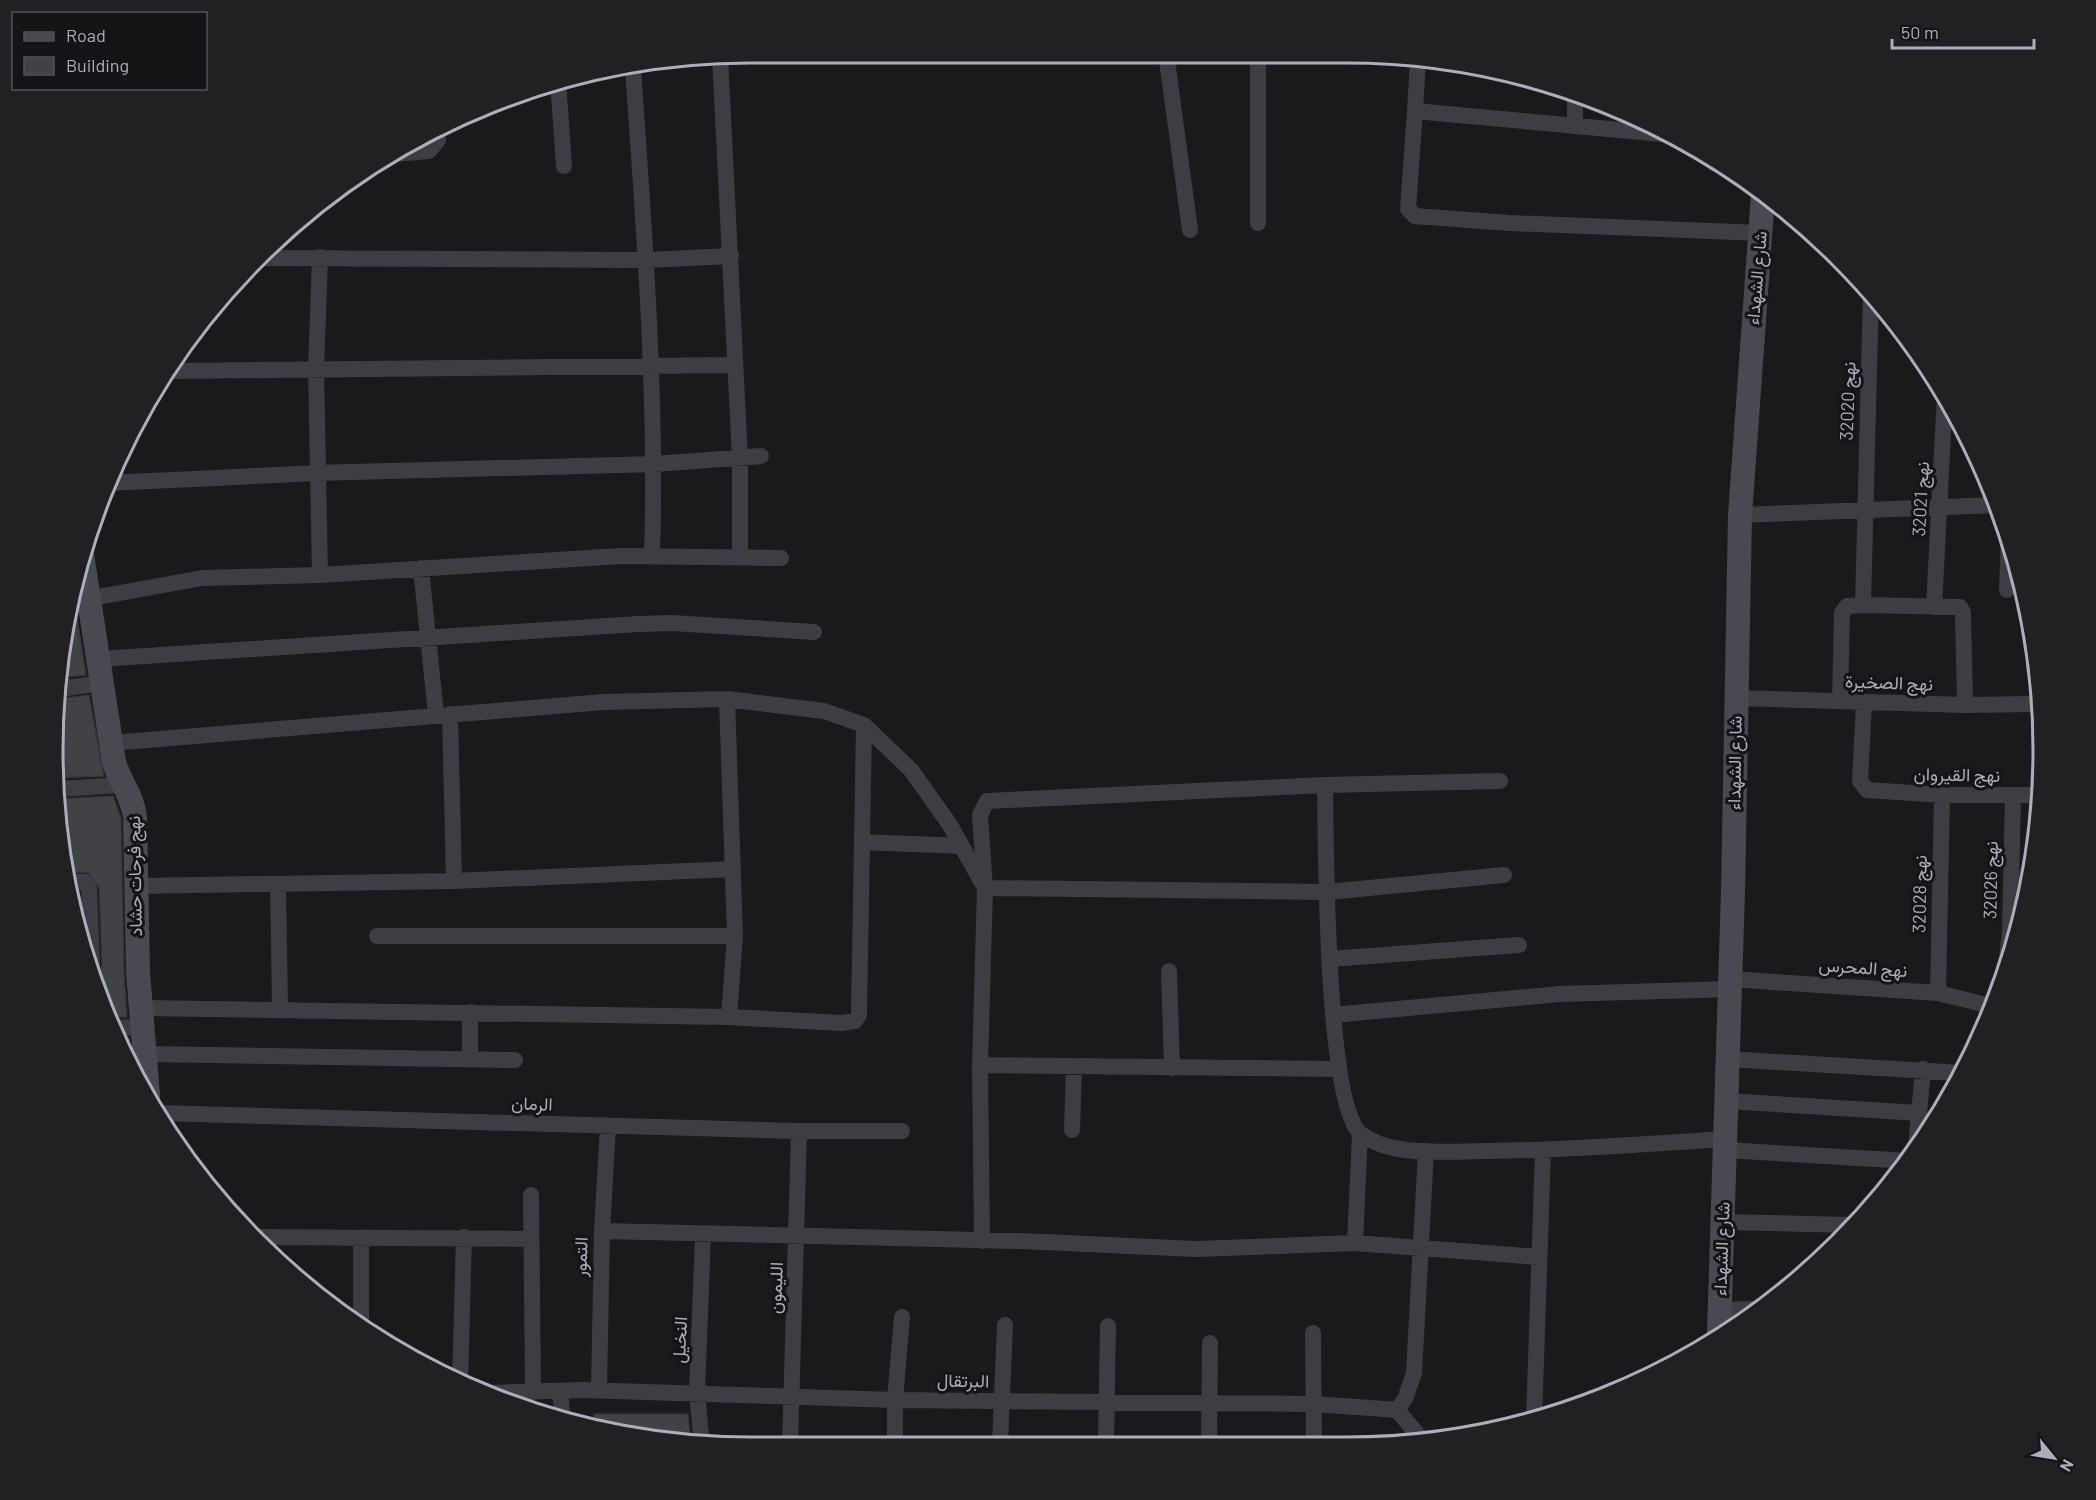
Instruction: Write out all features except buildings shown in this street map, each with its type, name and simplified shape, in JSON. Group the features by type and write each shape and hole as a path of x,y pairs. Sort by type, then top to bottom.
{"street":[{"path":"1167,63 1190,230"},
{"path":"1258,63 1258,223"},
{"path":"720,64 740,459 740,557"},
{"path":"1418,67 1408,209 1415,216 1498,222 1761,233"},
{"path":"633,73 652,366 655,464 652,555"},
{"path":"559,90 564,166"},
{"path":"1575,102 1575,126"},
{"path":"1415,111 1647,133"},
{"path":"411,153 429,151 438,138"},
{"name":"شارع الشهداء","path":"1720,1321 1740,515 1763,204"},
{"path":"271,258 647,261 730,256"},
{"path":"320,257 316,369 316,473 320,575"},
{"name":"نهج 32020","path":"1863,605 1871,306"},
{"path":"177,371 734,365"},
{"name":"نهج 32021","path":"1934,607 1944,413"},
{"path":"117,483 316,473 655,464 761,456"},
{"path":"1740,515 1988,506"},
{"path":"80,601 202,578 320,575 652,555 781,558"},
{"path":"2007,590 2008,565"},
{"path":"422,568 427,636 443,714 454,881"},
{"name":"نهج فرحات حشاد","path":"80,601 99,660 111,743 122,785 131,798 135,817 138,972 152,1088"},
{"path":"1840,701 1842,613 1847,606 1956,605 1963,612 1965,705"},
{"path":"99,660 427,636 672,623 814,632"},
{"path":"66,688 103,683"},
{"name":"نهج الصخيرة","path":"1737,698 1864,703 2032,704"},
{"path":"726,699 735,936 729,1017"},
{"path":"111,743 603,702 726,699 824,711 864,725 911,770 962,846 985,888"},
{"name":"نهج القيروان","path":"1864,703 1860,780 1867,790 1942,795 2032,795"},
{"path":"120,1024 143,1018 280,1008 729,1017 841,1023 855,1020 859,1016 864,725"},
{"path":"982,1241 980,1065 985,888 980,814 987,801 1325,785 1500,781"},
{"path":"64,789 122,785"},
{"path":"1325,785 1329,959 1333,1015 1344,1093 1360,1133 1355,1244"},
{"name":"نهج 32028","path":"1938,993 1942,795"},
{"name":"نهج 32026","path":"2013,795 2014,911"},
{"path":"862,842 962,846"},
{"path":"137,886 454,881 733,869"},
{"path":"985,888 1328,892 1504,875"},
{"path":"76,882 84,882 89,887 91,945"},
{"path":"278,884 280,1008"},
{"path":"377,936 735,936"},
{"path":"1329,959 1519,945"},
{"path":"1169,971 1172,1068"},
{"name":"نهج المحرس","path":"1333,1015 1560,994 1730,984 1938,993 1984,1004"},
{"path":"470,1012 470,1059"},
{"path":"146,1054 515,1060"},
{"path":"1727,1059 1953,1071"},
{"path":"980,1065 1339,1069"},
{"path":"1072,1130 1074,1067"},
{"path":"1917,1131 1923,1069"},
{"path":"1726,1101 1919,1113"},
{"name":"الرمان","path":"163,1107 608,1126 903,1131"},
{"name":"التمور","path":"599,1390 602,1231 608,1126"},
{"name":"الليمون","path":"790,1437 799,1131"},
{"path":"1360,1133 1382,1145 1426,1151 1725,1145 1897,1160"},
{"path":"1534,1411 1543,1150"},
{"path":"1417,1433 1397,1410 1405,1399 1414,1373 1426,1151"},
{"path":"531,1195 533,1392"},
{"path":"1722,1222 1843,1225"},
{"path":"602,1231 1196,1249 1355,1244 1539,1257"},
{"name":"النخيل","path":"701,1436 697,1394 703,1235"},
{"path":"267,1239 464,1237 531,1239"},
{"path":"460,1373 464,1237"},
{"path":"361,1238 361,1316"},
{"path":"1720,1321 1736,1315"},
{"path":"895,1437 895,1400 902,1317"},
{"path":"1001,1437 1004,1401 1005,1325"},
{"path":"1106,1437 1108,1326"},
{"path":"1313,1333 1314,1437"},
{"path":"1209,1437 1210,1343"},
{"name":"البرتقال","path":"507,1393 599,1390 895,1400 1315,1404 1397,1410"},
{"path":"560,1391 562,1411"}]}
